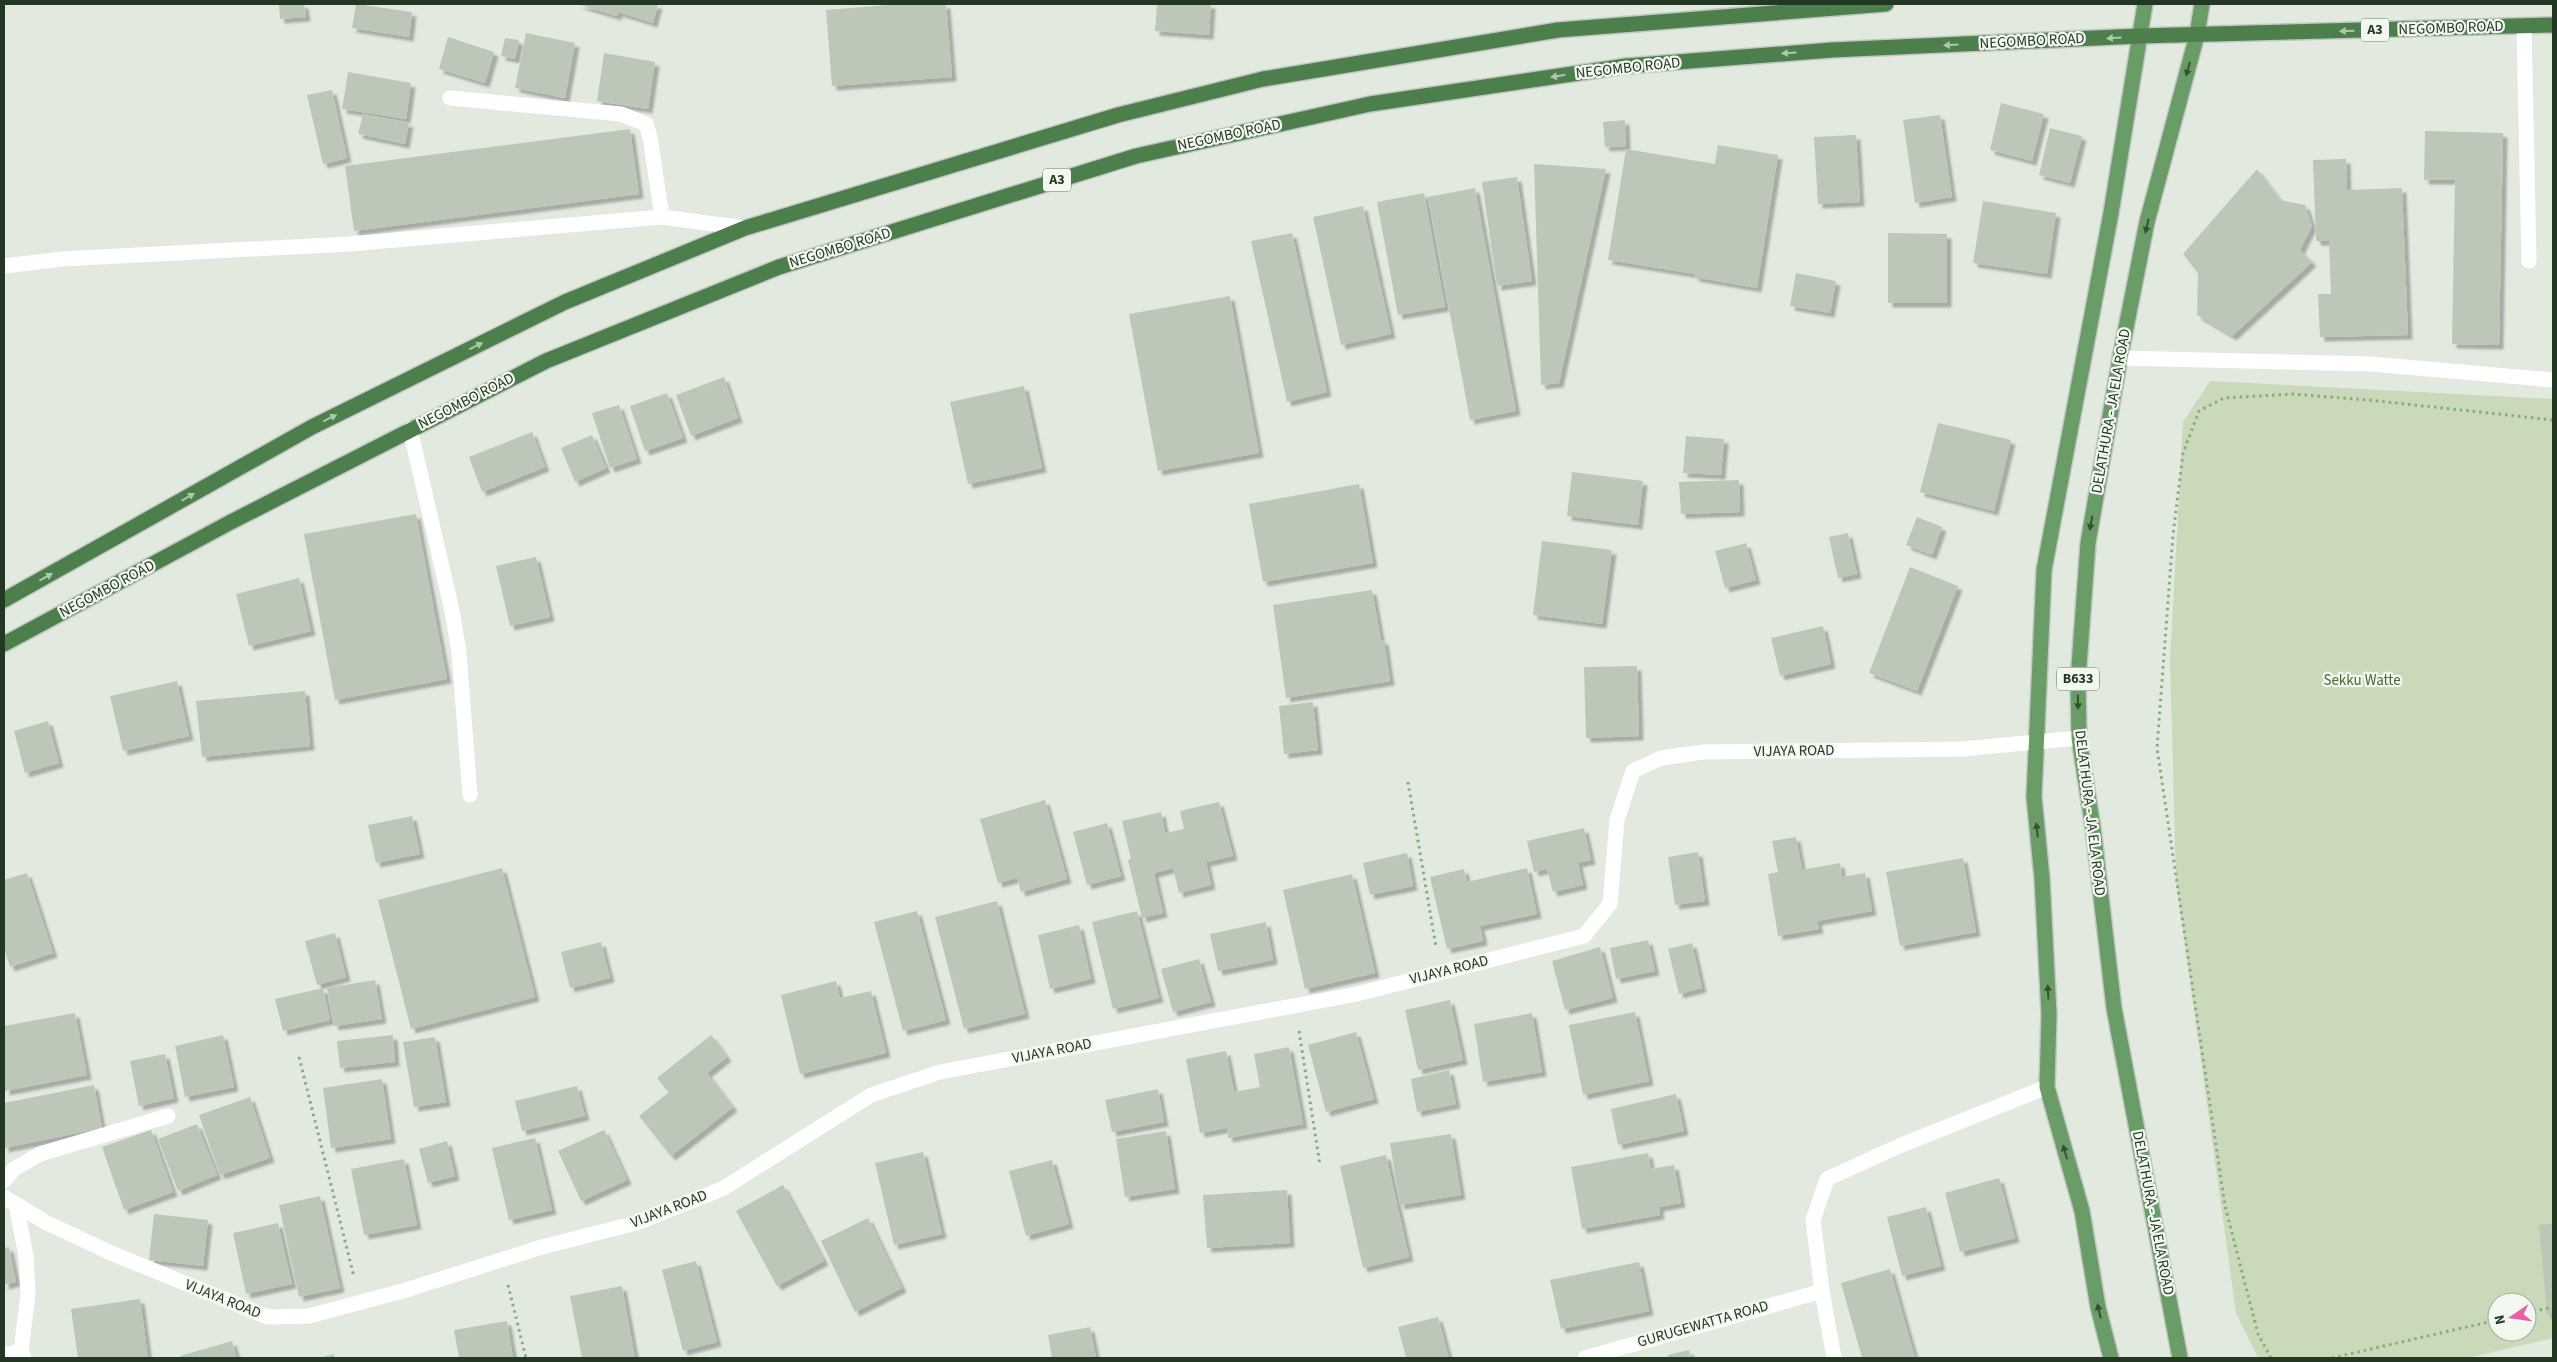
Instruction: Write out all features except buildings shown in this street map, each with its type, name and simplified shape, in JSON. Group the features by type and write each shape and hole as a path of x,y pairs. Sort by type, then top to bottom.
{"highway":[{"path":"4,600 312,427 565,302 745,228 1118,115 1263,79 1558,30 1886,4"},
{"name":"NEGOMBO ROAD","path":"4,644 410,429 546,361 779,267 1146,154 1370,104 1626,66 1832,50 2139,36 2553,25"}],"main road":[{"name":"B633","path":"2111,1358 2098,1307 2082,1211 2047,1087 2049,1014 2042,878 2034,796 2044,570 2111,213 2145,4"},
{"name":"DELATHURA - JA ELA ROAD","path":"2180,1358 2114,1008 2093,828 2079,738 2078,680 2088,543 2120,358 2147,222 2198,35 2202,4"}],"street":[{"path":"2524,26 2529,261"},
{"path":"450,98 621,114 646,124 650,137 662,217"},
{"path":"4,266 62,259 349,244 662,217 745,228"},
{"path":"2120,358 2371,364 2553,380"},
{"path":"410,429 452,606 459,652 470,795"},
{"name":"VIJAYA ROAD","path":"10,1200 45,1222 111,1253 268,1317 309,1316 636,1223 722,1189 872,1095 940,1072 1357,994 1584,936 1610,904 1617,820 1633,771 1661,758 1704,752 1962,749 2079,738"},
{"path":"1834,1358 1822,1291 1813,1220 1827,1179 1899,1146 2047,1087"},
{"path":"4,1181 14,1169 40,1154 168,1116"},
{"path":"4,1356 23,1355 28,1294 26,1256 10,1200"},
{"name":"GURUGEWATTA ROAD","path":"1585,1358 1822,1291"}],"path":[{"path":"2272,1358 2258,1334 2224,1206 2157,748 2172,544 2184,453 2199,411 2224,398 2301,395 2369,400 2553,420"},
{"path":"1408,782 1440,973"},
{"path":"1295,1006 1320,1165"},
{"path":"299,1057 360,1302"},
{"path":"501,1260 526,1358"},
{"path":"2537,1311 2553,1307"},
{"path":"2332,1358 2487,1322"}],"green space":[{"name":"Sekku Watte","path":"2210,381 2553,399 2553,1338 2537,1342 2537,1292 2487,1292 2487,1342 2536,1342 2468,1358 2258,1358 2236,1313 2176,880 2170,661 2183,422"}]}
